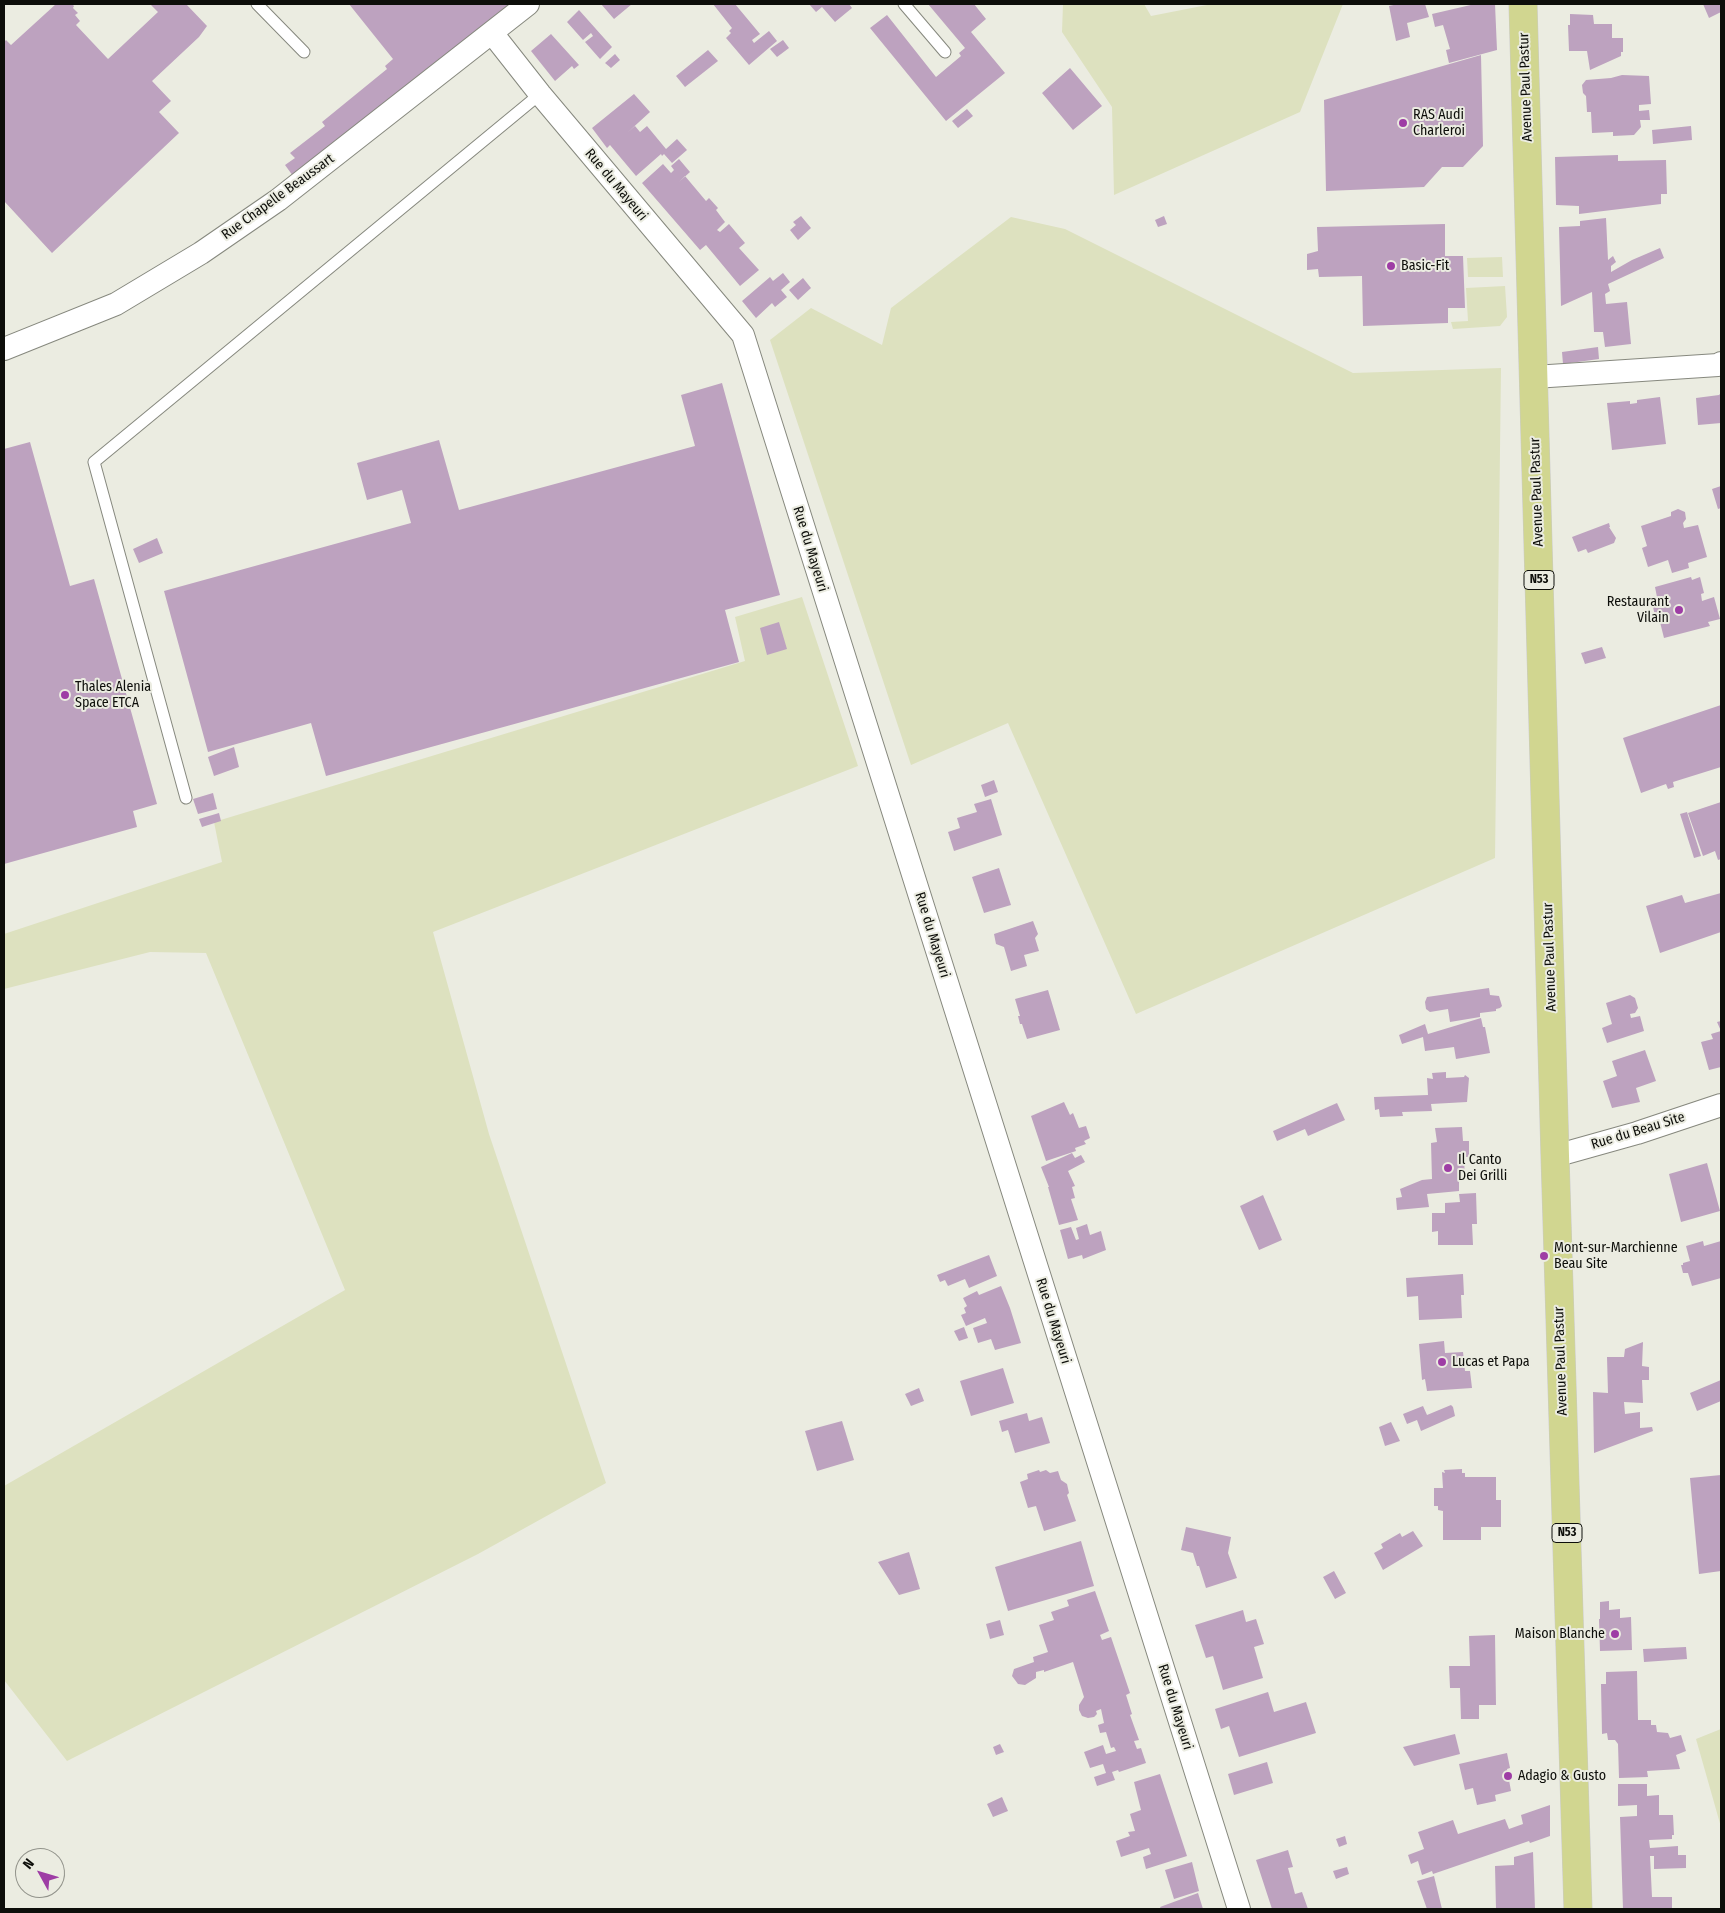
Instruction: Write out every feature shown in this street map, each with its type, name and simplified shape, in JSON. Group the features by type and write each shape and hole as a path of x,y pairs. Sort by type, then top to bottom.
{"main road":[{"name":"Avenue Paul Pastur","path":"1523,4 1578,1909"}],"street":[{"name":"Rue Chapelle Beaussart","path":"4,349 116,304 201,253 278,200 528,4"},
{"name":"Rue du Mayeuri","path":"492,33 540,94 742,335 1239,1909"},
{"path":"1534,377 1721,363"},
{"name":"Rue du Beau Site","path":"1555,1156 1637,1133 1721,1104"}],"lane":[{"path":"257,4 304,52"},
{"path":"904,4 945,52"},
{"path":"186,798 94,462 540,94"}],"green space":[{"path":"1063,4 1144,4 1151,16 1212,4 1343,4 1300,112 1114,195 1112,107 1062,32"},
{"path":"1011,217 1065,229 1353,373 1501,368 1495,858 1136,1014 1008,723 911,765 770,340 811,308 882,345 891,308"},
{"path":"1502,257 1503,277 1468,277 1467,258"},
{"path":"1505,286 1507,317 1500,326 1453,329 1451,322 1468,321 1466,288"},
{"path":"802,597 858,766 433,932 489,1134 606,1483 478,1554 67,1761 4,1680 4,1486 345,1290 206,953 150,952 4,989 4,934 222,862 214,822 745,661 735,617"},
{"path":"1721,1729 1721,1827 1696,1739"}],"building":[{"path":"56,4 72,4 74,6 73,8 78,13 75,15 80,21 76,25 108,59 158,12 152,4 186,4 207,26 199,37 152,81 171,101 159,112 179,133 52,253 4,201 4,42 6,40 11,45"},
{"path":"349,4 512,4 293,176 285,165 295,158 290,153 325,126 322,122 387,69 385,66 393,59"},
{"path":"601,4 632,4 614,19"},
{"path":"713,4 735,4 760,34 752,40 754,43 769,31 777,41 749,65 726,38 731,33 729,31 732,28"},
{"path":"809,4 849,4 852,8 835,22 822,7 816,12"},
{"path":"928,4 974,4 986,19 971,32 1005,73 946,121 870,28 887,15 936,77 961,56 959,53 965,48"},
{"path":"1425,4 1429,17 1407,23 1410,37 1396,41 1389,6"},
{"path":"1475,4 1495,4 1497,50 1449,63 1446,50 1450,49 1443,25 1435,27 1432,14"},
{"path":"1703,4 1721,4 1721,12 1709,18"},
{"path":"579,10 612,47 600,59 585,42 593,36 591,33 583,40 567,22"},
{"path":"1570,14 1593,15 1594,24 1612,24 1612,38 1623,38 1623,52 1621,52 1621,56 1590,70 1587,51 1569,51 1568,25 1570,25"},
{"path":"551,34 579,65 574,69 572,66 555,81 531,51"},
{"path":"783,40 789,48 777,57 770,49"},
{"path":"708,50 718,61 685,87 676,76"},
{"path":"615,54 620,60 611,68 605,63"},
{"name":"RAS Audi Charleroi","path":"1481,55 1483,146 1463,167 1442,167 1424,187 1326,191 1324,100"},
{"path":"1070,68 1102,106 1073,130 1042,93"},
{"path":"1622,75 1649,76 1651,104 1639,105 1639,111 1649,110 1650,120 1640,120 1641,127 1634,135 1613,136 1613,132 1592,133 1591,112 1587,112 1586,96 1583,93 1582,85 1586,80"},
{"path":"634,94 650,112 627,133 635,126 640,132 647,126 666,149 677,139 687,150 672,163 664,154 662,156 661,154 636,176 610,145 607,148 592,128"},
{"path":"967,109 973,116 958,128 952,121"},
{"path":"1691,126 1692,140 1653,144 1652,130"},
{"path":"1618,155 1618,161 1666,160 1667,194 1661,194 1661,204 1579,214 1579,206 1556,205 1555,157"},
{"path":"679,159 690,172 685,176 706,201 709,198 718,208 716,210 725,222 717,230 720,232 729,224 745,243 739,248 759,270 740,286 706,245 700,250 642,183 663,164 671,173 674,170 671,166"},
{"path":"801,216 811,228 798,240 790,230 796,225 793,222"},
{"path":"1164,216 1167,224 1158,227 1155,220"},
{"path":"1606,218 1608,260 1613,256 1616,262 1611,266 1611,272 1632,260 1660,248 1664,258 1608,284 1610,291 1605,294 1606,304 1627,302 1631,344 1605,347 1603,332 1594,332 1592,292 1561,306 1559,227 1580,226 1580,221"},
{"name":"Basic-Fit","path":"1445,224 1445,256 1463,256 1465,308 1448,308 1448,323 1363,326 1362,276 1319,277 1318,269 1307,270 1307,254 1318,251 1317,227"},
{"path":"783,273 790,282 781,290 787,297 775,307 772,303 756,318 742,301 770,277 773,281"},
{"path":"803,278 811,288 798,300 789,290"},
{"path":"1598,347 1599,359 1563,364 1562,352"},
{"path":"722,383 780,595 725,610 739,662 326,776 311,723 208,752 164,591 411,523 402,490 367,500 357,463 439,440 459,510 695,446 681,395"},
{"path":"1721,393 1721,423 1698,425 1696,398 1719,395"},
{"path":"1660,397 1666,444 1612,450 1607,403 1630,401 1630,404 1637,403 1637,400"},
{"name":"Thales Alenia Space ETCA","path":"30,442 70,586 94,579 157,804 133,811 137,827 4,864 4,449"},
{"path":"1721,486 1721,508 1718,509 1712,489"},
{"path":"1678,509 1685,512 1684,528 1698,525 1707,557 1688,563 1689,568 1672,573 1668,560 1648,567 1642,548 1647,546 1641,526 1671,516 1671,512"},
{"path":"1609,523 1609,527 1616,538 1614,543 1588,553 1586,549 1578,552 1572,537"},
{"path":"157,538 163,553 139,563 133,549"},
{"name":"Restaurant Vilain","path":"1691,577 1692,580 1700,577 1704,593 1701,594 1702,601 1714,597 1720,619 1708,622 1710,626 1664,638 1660,622 1656,620 1653,607 1658,602 1655,587"},
{"path":"779,622 787,649 767,655 760,628"},
{"path":"1602,647 1606,658 1585,664 1581,653"},
{"path":"1721,705 1721,767 1673,782 1674,787 1668,789 1666,784 1641,793 1623,738"},
{"path":"234,747 239,767 214,776 208,757"},
{"path":"994,780 998,792 985,797 981,785"},
{"path":"213,793 217,809 198,814 193,799"},
{"path":"991,799 1002,835 954,851 948,832 960,828 957,818 977,812 974,804"},
{"path":"1721,802 1721,859 1718,860 1715,851 1703,856 1688,813"},
{"path":"1687,812 1701,856 1694,858 1680,814"},
{"path":"219,813 221,821 202,827 199,819"},
{"path":"999,868 1011,905 984,913 972,877"},
{"path":"1721,893 1721,932 1660,953 1646,906 1682,895 1685,903"},
{"path":"1033,921 1038,934 1035,938 1039,951 1024,955 1027,966 1011,971 1004,947 996,944 994,934"},
{"path":"1489,988 1490,995 1499,996 1502,1006 1496,1009 1496,1011 1480,1013 1480,1017 1450,1022 1448,1009 1430,1012 1426,1009 1425,1002 1427,997"},
{"path":"1048,990 1060,1030 1027,1039 1022,1024 1020,1024 1018,1016 1020,1016 1015,999"},
{"path":"1630,995 1635,998 1638,1008 1635,1013 1630,1014 1631,1018 1640,1016 1644,1031 1607,1043 1602,1028 1612,1024 1606,1003"},
{"path":"1481,1018 1483,1027 1485,1027 1490,1053 1456,1059 1454,1047 1425,1051 1423,1037 1402,1044 1399,1035 1425,1024 1428,1034"},
{"path":"1721,1021 1721,1031 1717,1022"},
{"path":"1721,1031 1721,1067 1709,1070 1701,1042 1713,1039 1711,1034"},
{"path":"1645,1050 1656,1081 1636,1088 1640,1102 1612,1108 1603,1081 1617,1076 1612,1061"},
{"path":"1446,1072 1446,1078 1464,1077 1465,1075 1469,1078 1467,1102 1431,1104 1432,1111 1402,1112 1403,1116 1380,1117 1379,1109 1375,1110 1374,1097 1428,1095 1427,1078 1433,1079 1432,1073"},
{"path":"1064,1102 1070,1115 1073,1113 1079,1128 1086,1126 1090,1138 1084,1141 1086,1144 1075,1148 1076,1151 1046,1161 1031,1116"},
{"path":"1337,1103 1345,1120 1308,1136 1305,1129 1277,1141 1273,1131"},
{"path":"1462,1127 1463,1141 1469,1141 1469,1157 1464,1157 1465,1180 1459,1180 1459,1191 1427,1194 1429,1207 1397,1210 1396,1198 1402,1197 1400,1189 1422,1180 1432,1179 1431,1143 1437,1142 1435,1128"},
{"path":"1072,1153 1075,1158 1081,1155 1085,1162 1068,1171 1075,1186 1072,1187 1075,1198 1071,1199 1078,1220 1059,1225 1049,1187 1041,1167"},
{"path":"1707,1163 1720,1211 1681,1222 1669,1174"},
{"path":"1476,1193 1477,1224 1472,1224 1473,1245 1438,1245 1438,1231 1432,1232 1432,1213 1445,1213 1445,1203 1460,1202 1459,1194"},
{"path":"1263,1195 1282,1240 1259,1250 1240,1206"},
{"path":"1087,1224 1090,1235 1101,1231 1106,1250 1083,1259 1082,1255 1068,1259 1060,1230 1071,1227 1076,1240 1079,1239 1076,1228"},
{"path":"1703,1241 1704,1246 1721,1241 1721,1278 1692,1286 1688,1273 1683,1273 1681,1265 1690,1261 1686,1246"},
{"path":"989,1255 997,1276 969,1288 965,1279 948,1286 945,1280 940,1282 937,1275"},
{"path":"1463,1274 1464,1295 1461,1295 1462,1318 1419,1320 1418,1296 1407,1297 1406,1278"},
{"path":"1001,1286 1021,1343 995,1350 991,1339 978,1343 973,1328 987,1323 985,1318 966,1326 961,1315 966,1313 964,1308 967,1306 963,1298 977,1291 979,1295"},
{"path":"964,1327 968,1338 959,1341 954,1331"},
{"name":"Lucas et Papa","path":"1444,1341 1445,1353 1463,1352 1465,1371 1470,1371 1472,1388 1427,1391 1425,1379 1422,1380 1419,1344"},
{"path":"1643,1342 1642,1366 1649,1367 1649,1380 1642,1380 1643,1403 1624,1402 1625,1414 1640,1412 1640,1428 1652,1427 1653,1431 1594,1453 1593,1392 1608,1393 1607,1357 1624,1357 1625,1349"},
{"path":"1003,1368 1014,1403 971,1416 960,1381"},
{"path":"1721,1380 1721,1401 1697,1411 1690,1393"},
{"path":"919,1388 924,1401 911,1406 905,1394"},
{"path":"1451,1405 1455,1416 1421,1431 1417,1420 1407,1424 1403,1414 1423,1406 1427,1415"},
{"path":"1027,1413 1029,1421 1042,1417 1050,1443 1015,1453 1008,1430 1002,1432 999,1421"},
{"path":"842,1421 854,1460 817,1471 805,1431"},
{"path":"1391,1422 1400,1441 1385,1446 1379,1427"},
{"path":"1462,1469 1465,1477 1496,1477 1496,1500 1501,1500 1501,1527 1481,1527 1481,1540 1443,1540 1443,1511 1438,1510 1438,1506 1434,1506 1434,1488 1443,1488 1442,1472 1445,1473 1444,1470"},
{"path":"1039,1470 1040,1472 1046,1470 1050,1473 1058,1471 1061,1480 1067,1484 1069,1493 1067,1495 1076,1521 1044,1531 1036,1506 1028,1508 1020,1482 1028,1479 1027,1474"},
{"path":"1721,1475 1721,1571 1699,1574 1690,1478"},
{"path":"1186,1527 1231,1537 1228,1553 1237,1578 1206,1588 1193,1553 1181,1550"},
{"path":"1413,1531 1423,1546 1383,1570 1374,1553 1383,1548 1381,1544 1400,1533 1402,1537"},
{"path":"1081,1541 1094,1586 1008,1611 995,1567"},
{"path":"909,1552 920,1589 899,1595 878,1562"},
{"path":"1334,1571 1346,1593 1335,1599 1323,1577"},
{"path":"1095,1591 1109,1631 1100,1635 1102,1640 1111,1637 1130,1693 1126,1695 1132,1714 1130,1715 1139,1740 1134,1741 1137,1749 1141,1748 1146,1763 1119,1772 1118,1770 1112,1772 1115,1780 1097,1786 1094,1777 1106,1773 1103,1764 1090,1768 1084,1752 1103,1745 1106,1754 1116,1751 1114,1747 1111,1748 1106,1732 1100,1733 1098,1725 1104,1723 1101,1709 1096,1711 1097,1714 1094,1717 1088,1718 1082,1716 1079,1710 1079,1705 1084,1697 1073,1662 1044,1672 1044,1670 1036,1672 1036,1678 1025,1685 1018,1684 1012,1676 1014,1669 1034,1662 1033,1657 1048,1652 1039,1625 1054,1620 1051,1612 1069,1606 1067,1600"},
{"name":"Maison Blanche","path":"1609,1601 1609,1610 1620,1609 1620,1618 1631,1617 1632,1650 1600,1651 1600,1602"},
{"path":"1243,1610 1246,1622 1256,1619 1264,1644 1254,1647 1263,1678 1223,1690 1213,1656 1206,1658 1195,1625"},
{"path":"1000,1620 1004,1635 990,1639 986,1624"},
{"path":"1495,1635 1496,1705 1479,1705 1479,1719 1461,1719 1460,1688 1450,1688 1449,1666 1470,1666 1469,1636"},
{"path":"1686,1647 1687,1659 1644,1662 1643,1649"},
{"path":"1637,1671 1638,1720 1651,1720 1651,1725 1656,1725 1657,1732 1668,1733 1670,1738 1681,1735 1686,1751 1676,1755 1680,1769 1647,1771 1648,1777 1619,1778 1618,1744 1615,1740 1608,1740 1607,1733 1602,1734 1601,1684 1606,1684 1606,1672"},
{"path":"1268,1692 1274,1712 1306,1702 1316,1733 1239,1757 1229,1726 1221,1729 1215,1709"},
{"path":"1455,1734 1460,1754 1414,1766 1403,1747"},
{"path":"1000,1744 1004,1752 996,1755 993,1747"},
{"path":"1507,1753 1510,1768 1507,1769 1511,1791 1495,1795 1496,1801 1477,1805 1473,1788 1465,1790 1459,1764"},
{"path":"1267,1762 1273,1783 1234,1795 1228,1774"},
{"path":"1160,1774 1187,1856 1146,1869 1143,1857 1151,1854 1149,1848 1121,1857 1116,1841 1130,1836 1128,1832 1135,1831 1130,1814 1141,1810 1134,1782"},
{"path":"1618,1784 1647,1784 1647,1796 1659,1795 1659,1815 1673,1815 1674,1835 1672,1835 1672,1839 1649,1840 1650,1848 1678,1846 1678,1855 1686,1855 1686,1868 1654,1869 1654,1856 1650,1856 1652,1897 1672,1897 1672,1909 1623,1909 1620,1817 1637,1816 1637,1805 1618,1806"},
{"path":"1002,1797 1008,1811 993,1817 987,1804"},
{"path":"1550,1805 1550,1836 1530,1843 1529,1841 1433,1874 1432,1871 1422,1875 1418,1861 1411,1864 1408,1855 1424,1849 1418,1832 1453,1820 1458,1834 1505,1819 1509,1829 1523,1824 1521,1815"},
{"path":"1345,1836 1347,1844 1339,1847 1336,1839"},
{"path":"1288,1850 1293,1867 1288,1868 1295,1894 1302,1892 1308,1909 1272,1909 1256,1860"},
{"path":"1533,1852 1535,1909 1496,1909 1495,1866 1514,1865 1514,1857"},
{"path":"1192,1862 1199,1891 1174,1899 1165,1870"},
{"path":"1347,1867 1349,1874 1336,1879 1333,1871"},
{"path":"1434,1876 1442,1909 1427,1909 1417,1881"},
{"path":"1198,1893 1203,1909 1161,1909 1160,1907"}],"place":[{"name":"RAS Audi Charleroi","path":"1403,123"},
{"name":"Basic-Fit","path":"1391,266"},
{"name":"Restaurant Vilain","path":"1679,610"},
{"name":"Thales Alenia Space ETCA","path":"65,695"},
{"name":"Il Canto Dei Grilli","path":"1448,1168"},
{"name":"Mont-sur-Marchienne Beau Site","path":"1544,1256"},
{"name":"Lucas et Papa","path":"1442,1362"},
{"name":"Maison Blanche","path":"1615,1634"},
{"name":"Adagio & Gusto","path":"1508,1776"}]}
